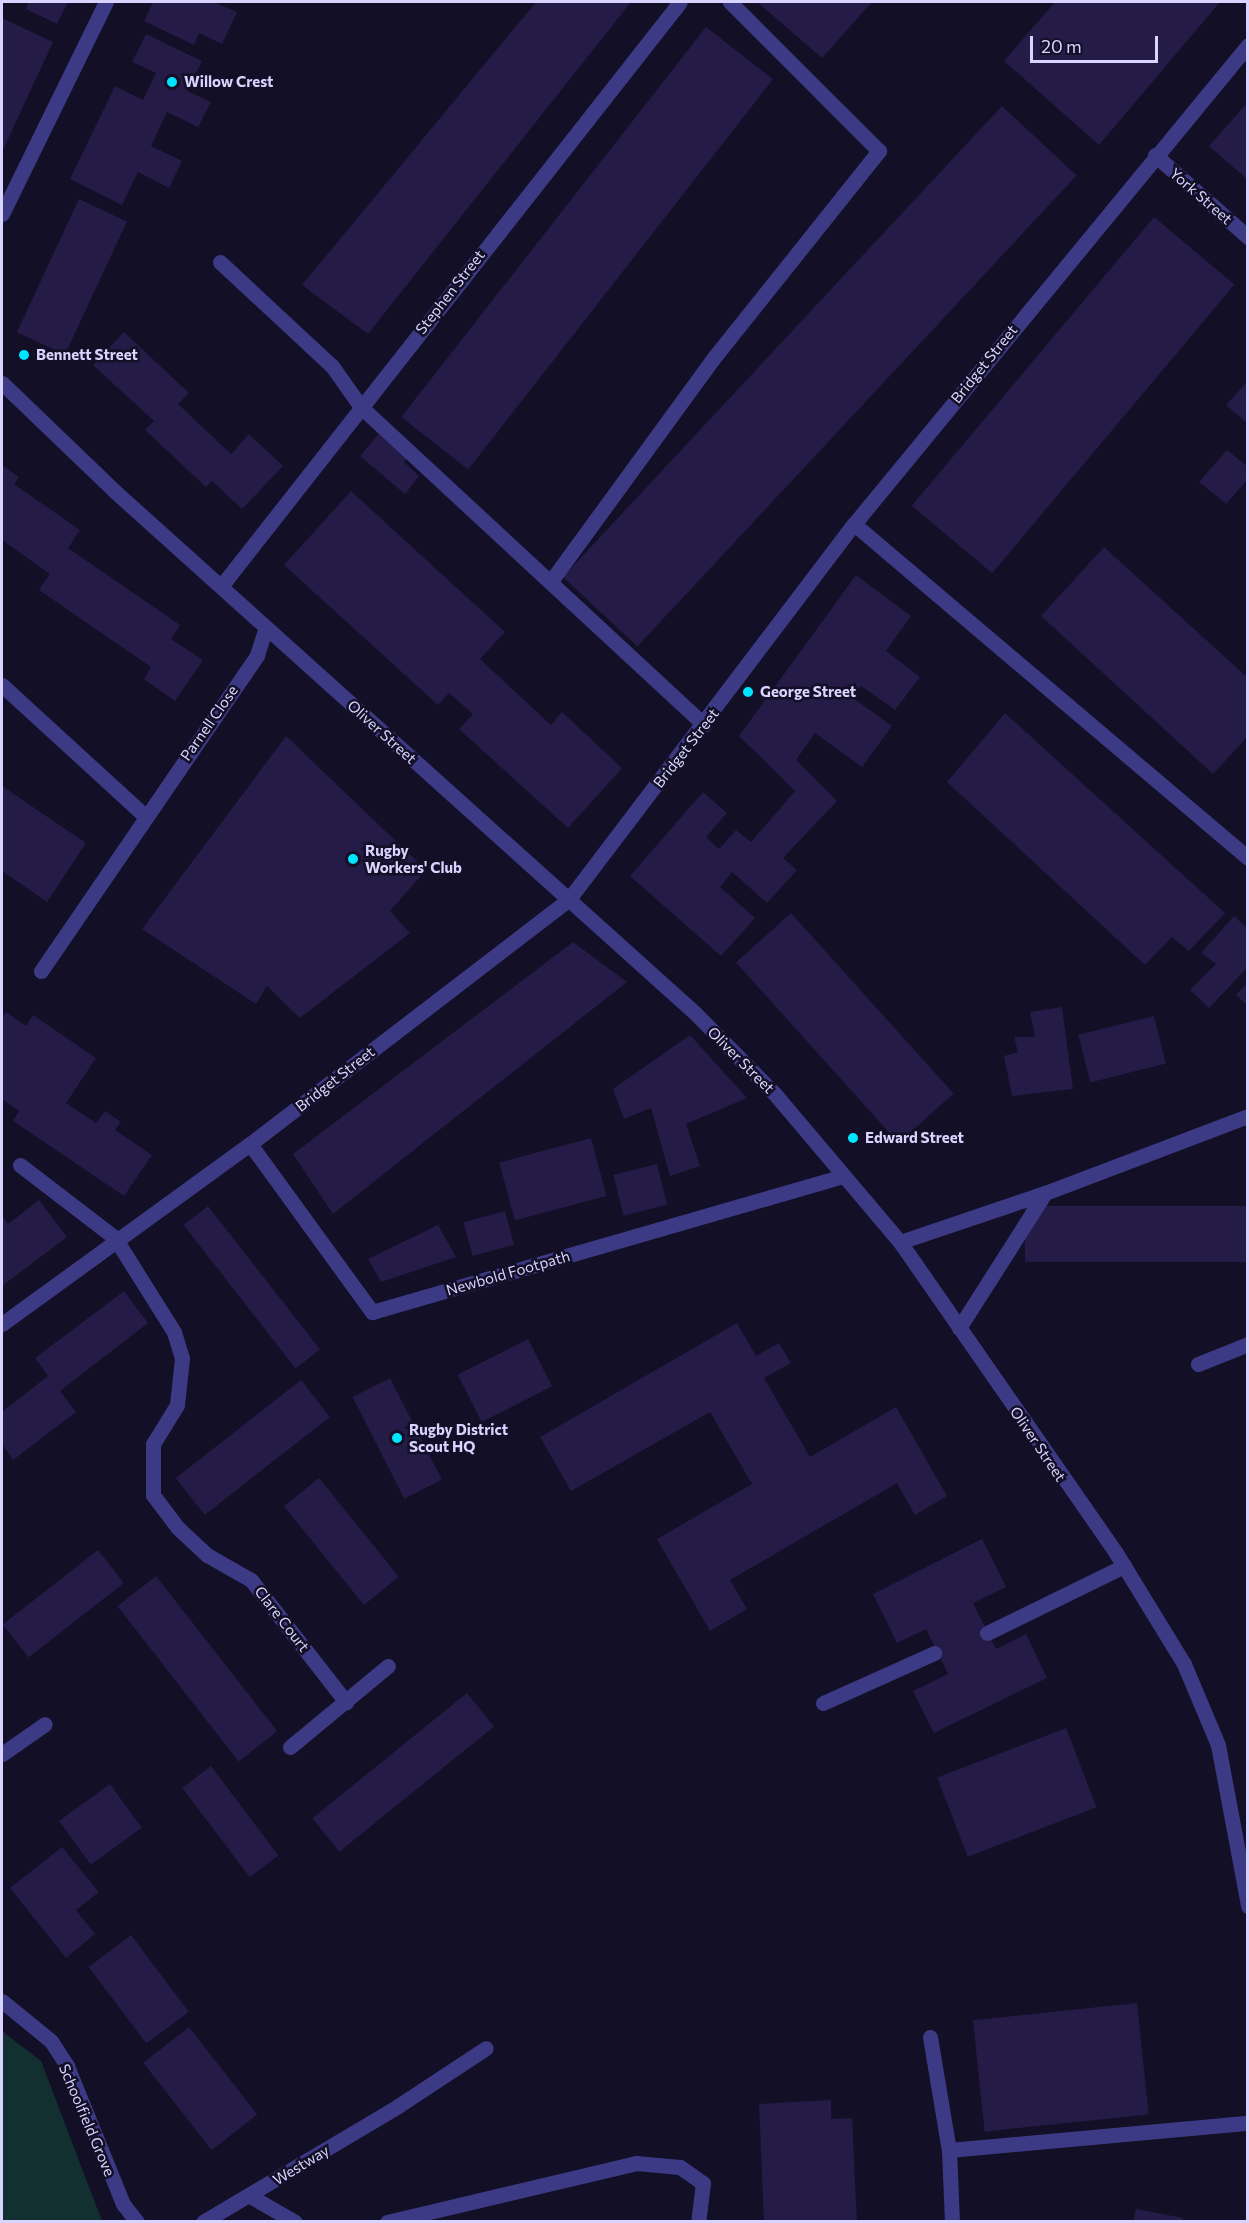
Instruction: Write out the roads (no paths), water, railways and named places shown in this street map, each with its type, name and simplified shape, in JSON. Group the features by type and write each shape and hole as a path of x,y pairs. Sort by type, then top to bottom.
{"street":[{"path":"2,214 106,2"},
{"name":"Stephen Street","path":"222,585 680,2"},
{"path":"551,581 712,360 879,151 730,2"},
{"name":"Bridget Street","path":"2,1324 115,1238 250,1144 569,899 705,724 854,524 1155,155 1248,45"},
{"name":"York Street","path":"1155,155 1248,237"},
{"path":"220,262 332,366 361,407 705,724"},
{"name":"Oliver Street","path":"2,383 266,628 569,899 766,1085 900,1242 1124,1566 1184,1664 1218,1745 1248,1906"},
{"path":"854,524 1248,858"},
{"name":"Parnell Close","path":"40,971 144,815 258,655 266,628"},
{"path":"2,685 144,815"},
{"path":"900,1242 1045,1193 1248,1116"},
{"name":"Newbold Footpath","path":"250,1144 372,1312 843,1176"},
{"path":"20,1165 115,1238"},
{"path":"960,1328 1045,1193"},
{"name":"Clare Court","path":"115,1238 174,1332 182,1358 177,1405 153,1444 153,1495 178,1528 207,1555 251,1580 346,1702"},
{"path":"1198,1364 1248,1344"},
{"path":"987,1633 1124,1566"},
{"path":"823,1703 934,1653"},
{"path":"290,1747 388,1666"},
{"path":"2,1754 45,1724"},
{"name":"Schoolfield Grove","path":"2,2001 51,2041 67,2066 109,2174 137,2222"},
{"path":"930,2037 949,2150 952,2222"},
{"name":"Westway","path":"203,2222 398,2106 486,2048"},
{"path":"949,2150 1248,2123"},
{"path":"389,2221 636,2163 680,2167 703,2183 698,2222"},
{"path":"250,2196 295,2222"}],"place":[{"name":"Willow Crest","path":"172,82"},
{"name":"Bennett Street","path":"24,355"},
{"name":"George Street","path":"748,692"},
{"name":"Rugby Workers' Club","path":"353,859"},
{"name":"Edward Street","path":"853,1138"},
{"name":"Rugby District Scout HQ","path":"397,1438"}]}
